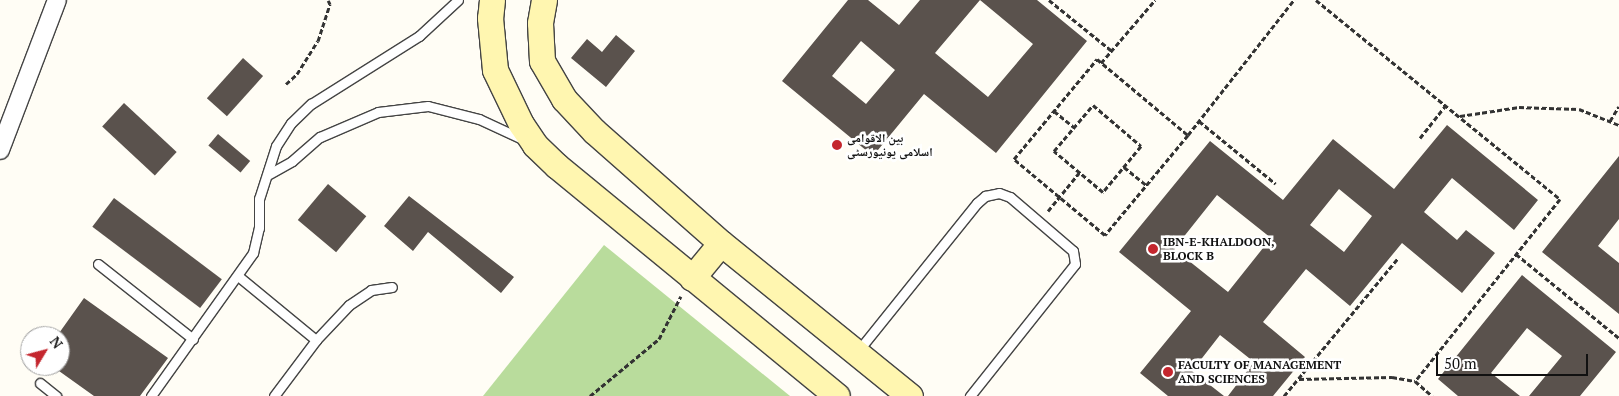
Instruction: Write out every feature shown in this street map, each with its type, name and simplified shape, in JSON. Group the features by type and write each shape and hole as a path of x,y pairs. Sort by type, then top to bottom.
{"street":[{"path":"0,150 57,0"},
{"path":"492,0 490,18 495,70 521,124 535,145 557,166 837,396"},
{"path":"544,0 540,23 542,61 564,99 594,131 722,243 910,396"},
{"path":"692,278 722,243"}],"lane":[{"path":"151,396 253,253 259,228 259,199 269,174 276,146 291,123 311,104 419,36 458,0"},
{"path":"269,174 292,161 320,137 378,112 420,107 479,119 535,145"},
{"path":"857,353 985,196 999,193 1010,197 1073,251 1075,264 970,396"},
{"path":"98,264 193,339"},
{"path":"238,276 316,340"},
{"path":"274,396 316,340 359,296 371,290 392,287"},
{"path":"40,383 56,396"}],"path":[{"path":"286,84 297,74 318,41 330,4 328,0"},
{"path":"1049,0 1112,51"},
{"path":"1101,63 1155,0"},
{"path":"1188,135 1097,59 1014,159 1105,235 1188,135 1294,0"},
{"path":"1316,0 1560,199 1415,381"},
{"path":"1092,105 1142,146 1102,192 1054,152 1074,127 1092,105"},
{"path":"1420,138 1446,105"},
{"path":"1610,121 1619,106"},
{"path":"1460,116 1519,107 1579,109 1619,124"},
{"path":"1054,111 1074,127"},
{"path":"1199,120 1276,184"},
{"path":"1124,167 1146,186"},
{"path":"1038,222 1079,173"},
{"path":"1516,254 1619,338"},
{"path":"1284,396 1398,258"},
{"path":"590,396 659,339 675,303 692,278"},
{"path":"1298,379 1392,376 1415,381 1432,396"}],"green space":[{"path":"604,245 790,396 483,396"}],"building":[{"path":"848,0 868,0 899,25 920,0 980,0 1037,0 1087,41 996,153 924,94 873,156 782,81","holes":["980,0 1033,44 988,97 935,53","861,41 895,70 866,104 832,76"]},
{"path":"616,35 635,51 606,87 571,58 587,39 602,52"},
{"path":"243,58 263,76 227,116 207,98"},
{"path":"124,103 177,152 155,176 102,126"},
{"path":"1447,125 1538,200 1514,230 1452,178 1424,212 1457,240 1466,230 1495,253 1462,293 1402,243 1350,306 1306,269 1263,322 1305,357 1273,396 1228,396 1254,362 1220,335 1192,371 1224,396 1168,396 1140,373 1191,311 1119,252 1210,141 1283,200 1333,139 1394,189","holes":["1339,189 1372,216 1344,252 1310,225","1217,195 1271,238 1228,292 1174,249"]},
{"path":"218,134 250,161 241,172 208,145"},
{"path":"1619,156 1619,219 1598,246 1619,263 1619,314 1542,252"},
{"path":"328,184 366,216 336,252 298,220"},
{"path":"409,196 514,277 501,293 428,232 413,251 384,226"},
{"path":"114,198 222,279 200,308 92,227"},
{"path":"1522,275 1616,352 1580,396 1529,396 1562,356 1527,328 1491,373 1520,396 1458,396 1438,379"},
{"path":"84,298 168,358 140,396 94,396 66,376 70,376 70,326 64,326"}],"place":[{"name":"بین الاقوامی اسلامی یونیورسٹی","path":"837,145"},
{"name":"IBN-E-KHALDOON, BLOCK B","path":"1153,249"},
{"name":"FACULTY OF MANAGEMENT AND SCIENCES","path":"1168,372"}]}
